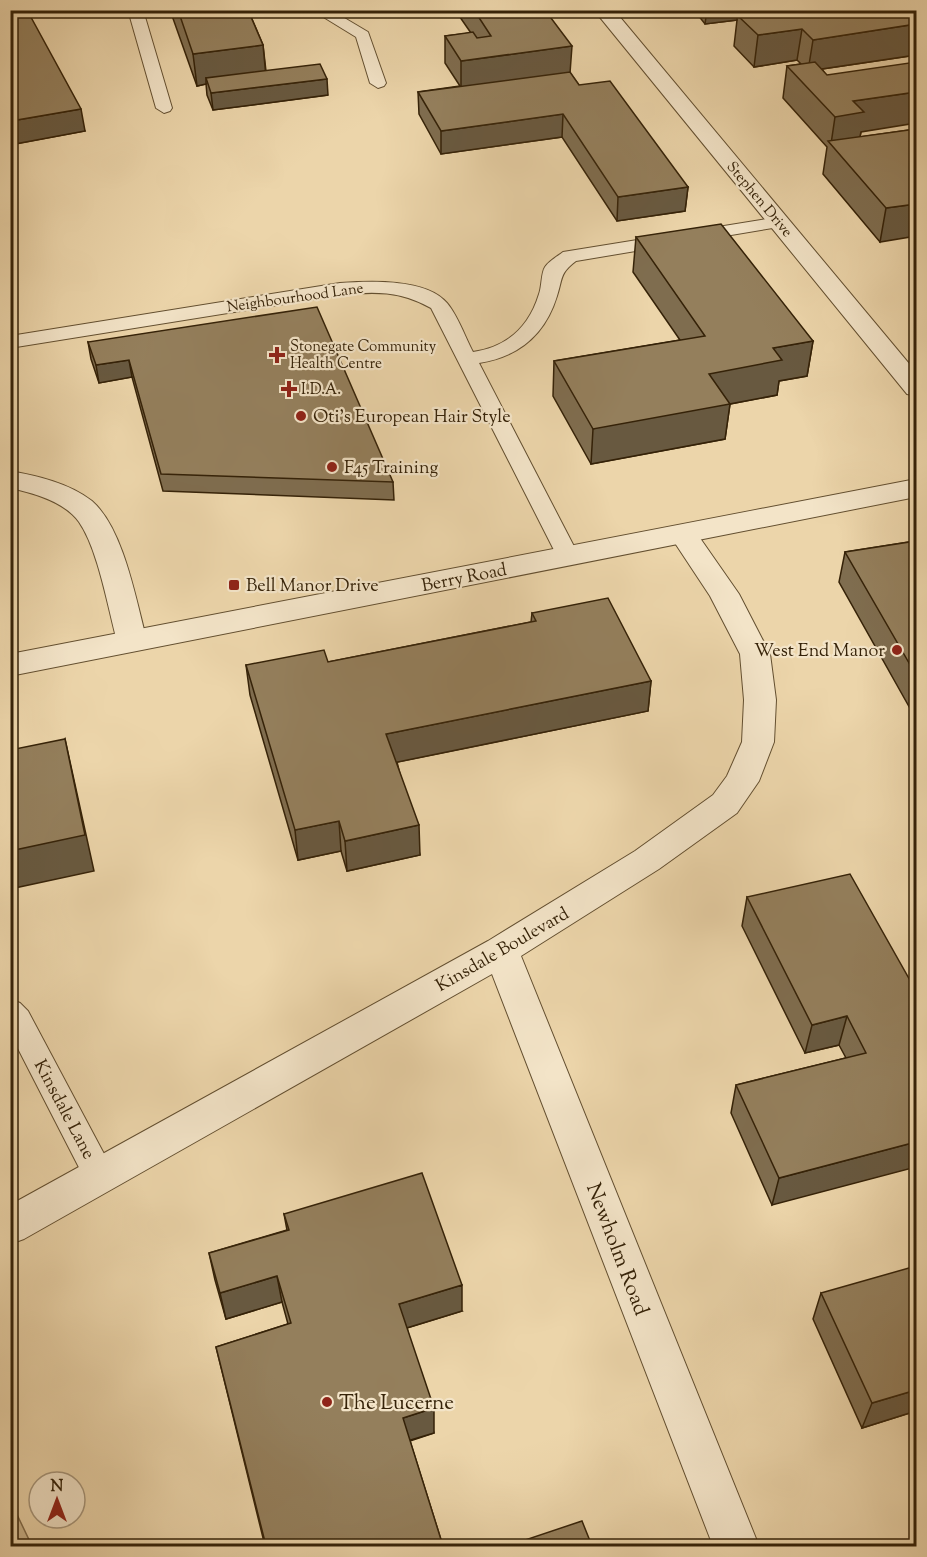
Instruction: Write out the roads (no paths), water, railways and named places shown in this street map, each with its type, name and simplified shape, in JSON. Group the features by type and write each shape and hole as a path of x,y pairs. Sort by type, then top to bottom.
{"street":[{"name":"Stephen Drive","path":"603,10 916,388"},
{"path":"10,479 31,483 65,497 89,515 105,552 132,641"},
{"name":"Berry Road","path":"10,665 916,488"},
{"name":"Kinsdale Boulevard","path":"10,1226 501,951 647,860 725,804 742,781 758,742 760,700 754,654 724,594 683,534"},
{"name":"Newholm Road","path":"501,951 736,1546"}],"lane":[{"path":"135,10 164,108"},
{"path":"319,10 363,35 378,83"},
{"path":"469,359 499,353 520,342 534,325 552,287 553,269 570,256 779,222"},
{"name":"Neighbourhood Lane","path":"10,342 340,289 379,285 414,290 439,304 568,556"},
{"name":"Kinsdale Lane","path":"10,1011 22,1028 100,1177"}],"place":[{"name":"Stonegate Community Health Centre","path":"277,355"},
{"name":"I.D.A.","path":"289,389"},
{"name":"Oti's European Hair Style","path":"301,416"},
{"name":"F45 Training","path":"332,467"},
{"name":"Bell Manor Drive","path":"234,585"},
{"name":"West End Manor","path":"897,650"},
{"name":"The Lucerne","path":"327,1402"}]}
